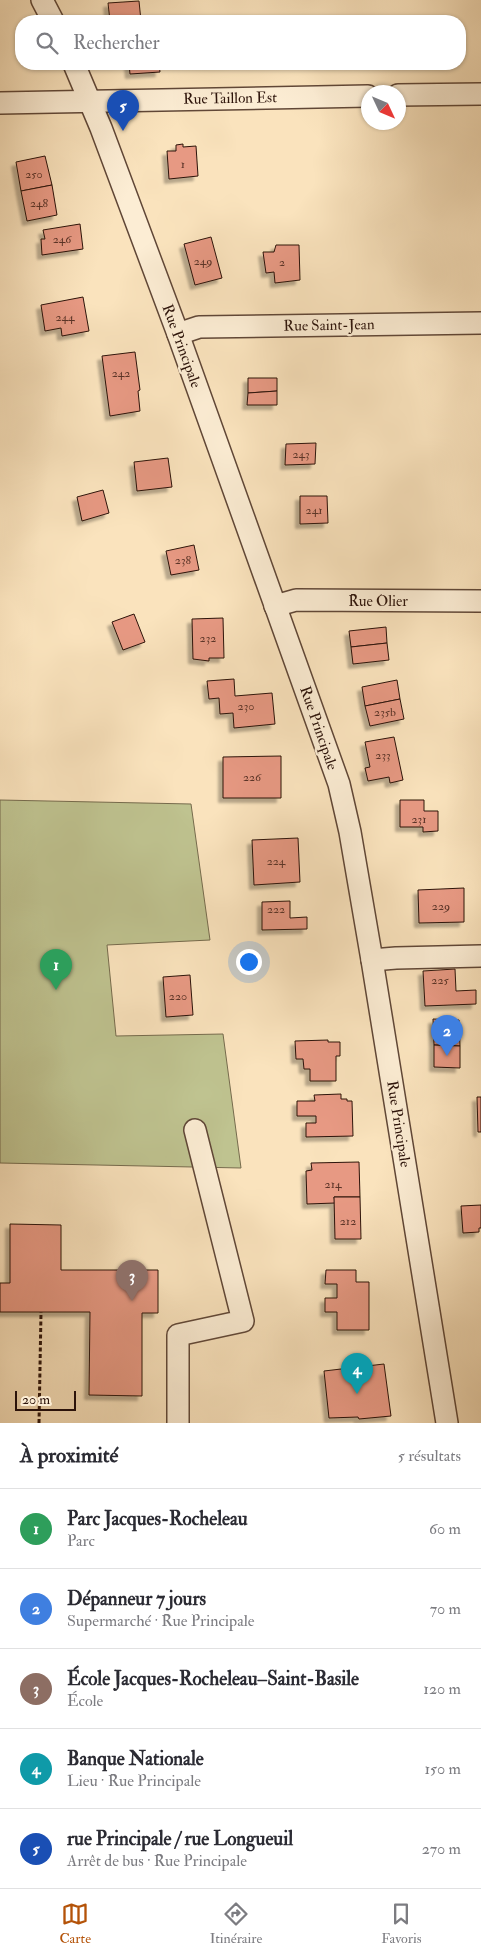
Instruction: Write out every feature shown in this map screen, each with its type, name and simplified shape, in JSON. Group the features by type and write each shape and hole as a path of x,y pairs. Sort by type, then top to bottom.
{"street":[{"path":"42,0 50,15"},
{"name":"Rue Principale","path":"77,70 91,101 178,334 338,784 350,832 372,960 447,1423"},
{"path":"406,96 481,94"},
{"name":"Rue Taillon Est","path":"0,103 122,99 361,96"},
{"name":"Rue Saint-Jean","path":"178,334 199,327 481,323"},
{"name":"Rue Olier","path":"275,606 296,600 481,602"},
{"path":"372,960 481,956"},
{"path":"178,1423 178,1335 243,1321 195,1130"}],"path":[{"path":"40,1423 41,1312"}],"green space":[{"path":"0,800 191,804 210,940 107,945 116,1036 223,1034 241,1168 0,1163"}],"building":[{"path":"139,1 140,15 109,15 108,3"},
{"path":"130,70 160,70 160,72 130,74"},
{"path":"183,144 183,147 196,146 198,176 169,179 167,151 176,151 176,145"},
{"path":"45,156 52,185 21,191 16,162"},
{"path":"52,185 57,215 27,221 21,191"},
{"path":"80,224 83,249 42,255 41,239 45,239 43,230"},
{"path":"211,237 222,278 195,285 184,244"},
{"path":"276,245 299,245 300,280 275,283 274,272 266,273 263,252 274,252"},
{"path":"83,297 89,331 62,336 61,328 45,331 41,305"},
{"path":"135,352 140,390 138,391 140,411 110,416 102,356"},
{"path":"248,378 277,378 277,391 248,393"},
{"path":"277,391 277,405 247,405 248,393"},
{"path":"316,443 315,464 285,465 286,444"},
{"path":"168,458 172,487 137,491 134,462"},
{"path":"103,490 109,513 82,521 77,497"},
{"path":"300,496 327,496 328,523 300,524"},
{"path":"194,545 199,570 171,575 166,551"},
{"path":"134,614 145,642 123,650 112,622"},
{"path":"223,618 224,658 209,658 209,661 193,659 192,619"},
{"path":"386,627 387,643 351,647 349,631"},
{"path":"387,643 389,660 353,664 351,647"},
{"path":"234,679 235,696 272,693 275,724 234,728 233,713 220,714 219,698 209,699 207,681"},
{"path":"397,680 400,699 365,706 362,687"},
{"path":"400,699 404,719 370,726 365,706"},
{"path":"394,737 403,780 390,783 389,777 368,781 365,768 370,767 365,742"},
{"path":"281,756 281,798 223,798 223,757"},
{"path":"400,800 424,800 424,811 438,811 438,831 423,832 423,827 400,827"},
{"path":"298,838 300,882 254,885 252,840"},
{"path":"464,888 464,922 419,923 418,890"},
{"path":"290,901 290,918 307,917 307,929 262,930 262,902"},
{"path":"455,969 456,991 476,990 476,1004 425,1006 423,971"},
{"path":"190,975 193,1015 166,1017 163,977"},
{"path":"433,1019 459,1020 460,1046 434,1045"},
{"path":"328,1040 328,1042 340,1042 340,1056 336,1056 336,1081 310,1081 310,1069 304,1069 303,1059 296,1059 295,1041"},
{"path":"434,1045 460,1046 460,1068 434,1067"},
{"path":"341,1094 341,1099 352,1101 353,1136 306,1137 306,1123 316,1123 316,1116 297,1116 297,1101 315,1101 314,1095"},
{"path":"477,1097 481,1097 481,1132 478,1132"},
{"path":"359,1162 360,1197 334,1197 335,1203 307,1204 306,1171 312,1170 311,1163"},
{"path":"334,1197 360,1197 361,1239 335,1239"},
{"path":"481,1205 481,1228 479,1228 479,1232 463,1233 461,1206"},
{"path":"10,1224 61,1225 61,1270 158,1270 158,1313 142,1313 142,1396 89,1395 90,1312 0,1312 0,1283 10,1283"},
{"path":"326,1270 356,1270 356,1282 369,1282 369,1330 337,1330 337,1312 325,1312 325,1298 337,1298 337,1284 325,1284"},
{"path":"384,1364 391,1416 359,1419 358,1417 329,1418 324,1371"}],"place":[{"name":"rue Principale / rue Longueuil","path":"123,131"},
{"name":"Parc Jacques-Rocheleau","path":"56,990"},
{"name":"Dépanneur 7 jours","path":"447,1056"},
{"name":"École Jacques-Rocheleau–Saint-Basile","path":"132,1301"},
{"name":"Banque Nationale","path":"357,1394"}]}
